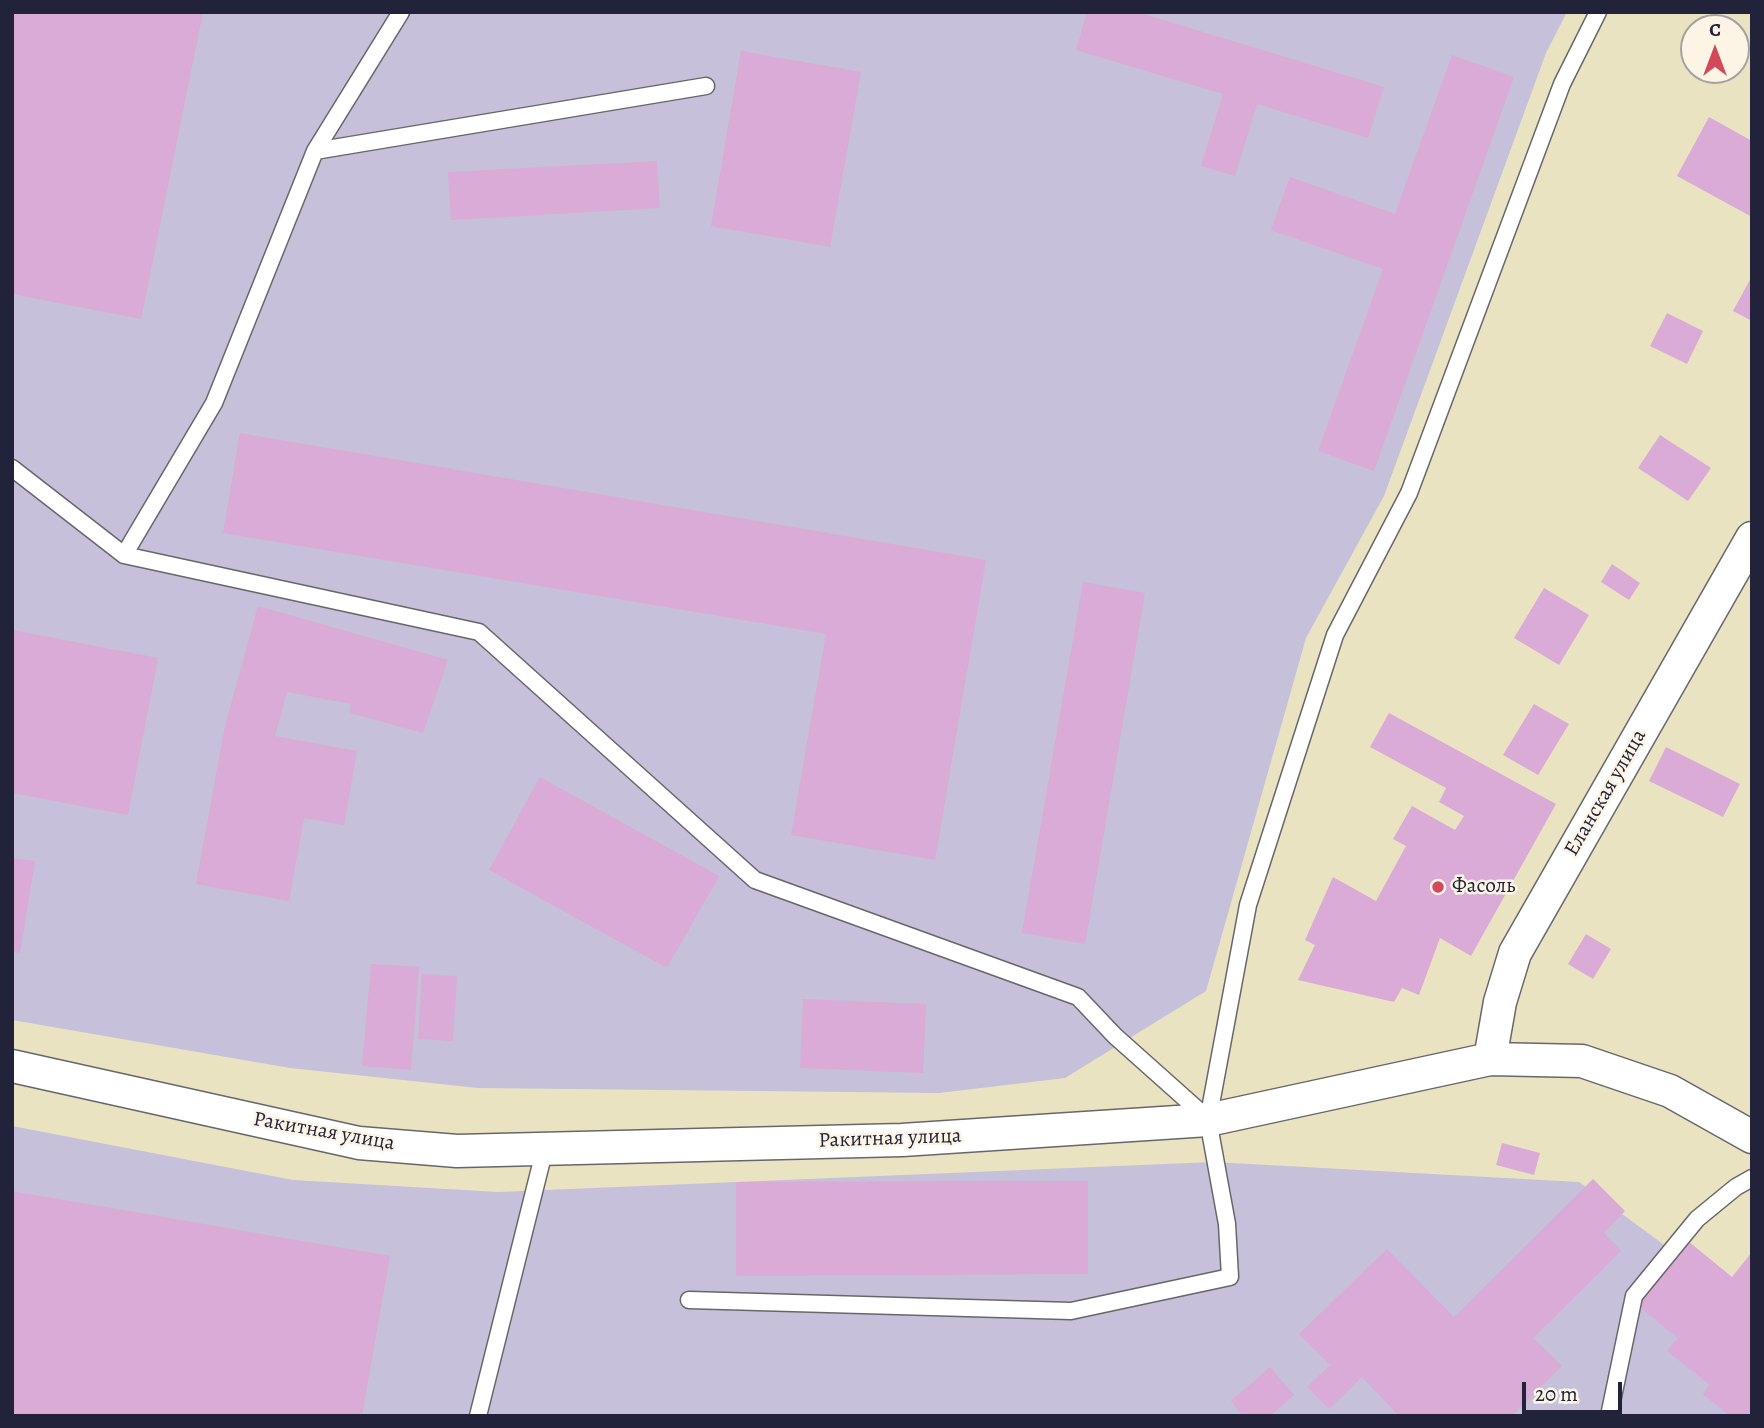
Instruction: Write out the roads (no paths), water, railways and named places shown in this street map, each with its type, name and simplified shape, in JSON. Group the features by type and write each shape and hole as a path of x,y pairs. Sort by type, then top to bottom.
{"street":[{"name":"Еланская улица","path":"1490,1059 1500,1002 1515,953 1752,538"},
{"name":"Ракитная улица","path":"12,1066 359,1143 457,1151 902,1140 1208,1120 1490,1059 1582,1061 1670,1091 1752,1137"}],"lane":[{"path":"124,555 214,404 315,151 401,12"},
{"path":"689,1300 1071,1311 1230,1277 1227,1224 1208,1120 1248,905 1335,635 1409,493 1562,84 1598,12"},
{"path":"315,151 706,86"},
{"path":"12,468 124,555 479,632 755,880 1078,997 1115,1036 1208,1120"},
{"path":"478,1416 545,1148"},
{"path":"1609,1416 1634,1296 1697,1219 1735,1187 1752,1178"}],"place":[{"name":"Фасоль","path":"1438,887"}]}
